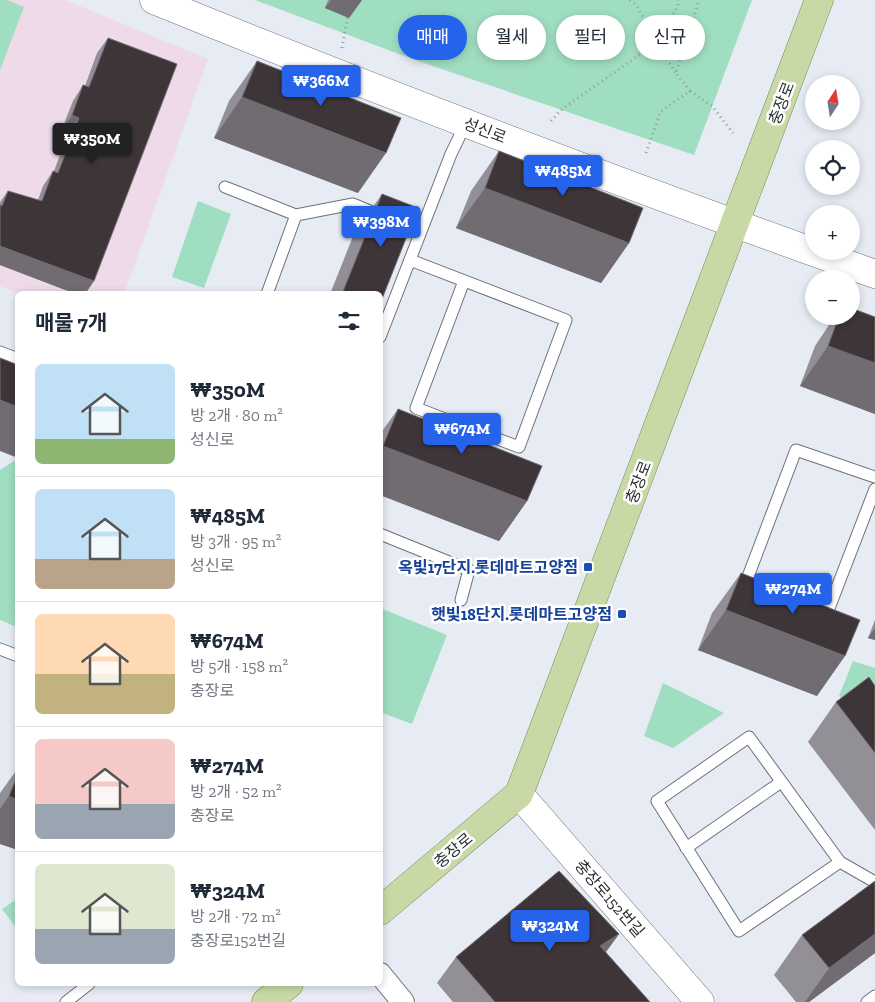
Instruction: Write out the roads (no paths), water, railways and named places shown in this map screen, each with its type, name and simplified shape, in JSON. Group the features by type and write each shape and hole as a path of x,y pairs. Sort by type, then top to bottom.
{"main road":[{"name":"충장로","path":"383,908 520,794 820,0"},
{"path":"266,1002 287,986"}],"street":[{"name":"성신로","path":"154,0 466,123 735,225 875,274"},
{"name":"충장로152번길","path":"520,794 700,1002"},
{"path":"383,978 403,1002"}],"lane":[{"path":"383,329 410,260 417,230 466,123"},
{"path":"225,187 296,216 353,204 395,222"},
{"path":"268,291 296,216"},
{"path":"410,260 566,320 519,447 416,408 464,281"},
{"path":"0,352 15,358"},
{"path":"769,590 746,582 796,450 875,477"},
{"path":"811,605 828,611 875,489"},
{"path":"383,535 469,570 461,600"},
{"path":"0,649 15,655"},
{"path":"840,862 738,931 657,801 748,737 840,862 875,882"},
{"path":"686,848 781,782"},
{"path":"66,1002 86,986"},
{"path":"867,1002 875,996"}],"place":[{"name":"옥빛17단지.롯데마트고양점","path":"588,567"},
{"name":"햇빛18단지.롯데마트고양점","path":"622,614"}]}
